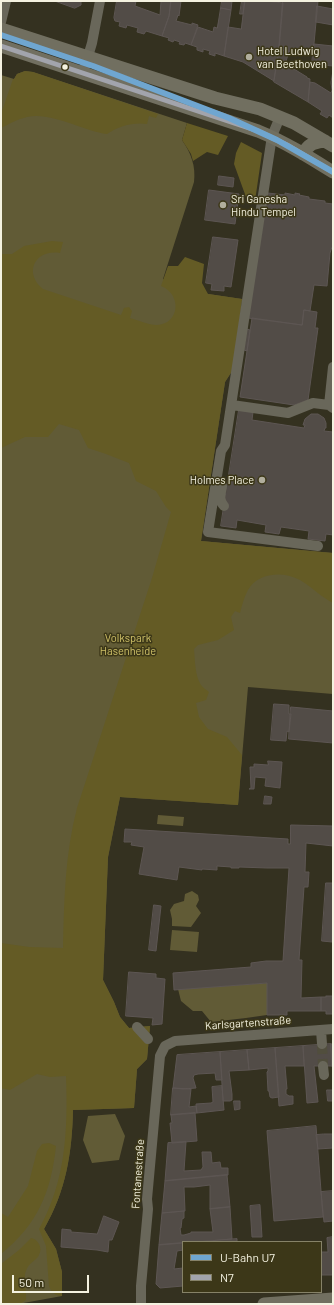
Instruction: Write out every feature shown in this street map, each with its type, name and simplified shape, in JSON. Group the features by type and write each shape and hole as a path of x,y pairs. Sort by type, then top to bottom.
{"main road":[{"path":"1,29 215,98 280,117 294,123 329,144"},
{"path":"1,46 272,136 333,172"},
{"path":"124,86 129,70"},
{"path":"303,154 310,145 329,144"},
{"path":"264,1304 333,1299"}],"street":[{"path":"1,22 6,1"},
{"path":"83,73 92,43 100,1"},
{"path":"280,117 272,136 232,405 225,445 221,451 208,532 318,546"},
{"path":"232,405 288,413 313,403 331,406 333,367"},
{"path":"224,506 220,499 227,452 225,445"},
{"path":"137,1027 148,1039"},
{"name":"Karlsgartenstraße","path":"165,1046 175,1041 333,1029"},
{"path":"321,1030 322,1044"},
{"name":"Fontanestraße","path":"141,1304 141,1286 148,1209 147,1199 159,1064 160,1056 165,1046"}],"green space":[{"name":"Volkspark Hasenheide","path":"25,71 33,72 187,123 182,140 192,160 194,182 163,279 182,290 242,299 234,368 225,382 201,541 333,553 333,694 248,687 238,805 120,797 108,857 103,980 120,1017 129,1028 150,1026 147,1059 137,1069 134,1108 73,1110 69,1157 63,1186 52,1215 44,1229 56,1249 62,1272 62,1296 18,1304 1,1304 1,75 14,79 17,74"},
{"path":"158,815 184,817 183,826 157,824"},
{"path":"192,891 198,895 199,900 196,906 201,913 191,927 172,926 170,910 174,904 184,901 185,894"},
{"path":"172,930 199,932 197,952 170,950"},
{"path":"267,983 267,1015 211,1022 202,1011 193,1011 181,1001 178,989"},
{"path":"115,1114 125,1136 119,1160 92,1163 83,1140 88,1116"}],"shaded area":[{"path":"25,71 33,72 158,114 156,118 149,116 147,124 126,125 107,134 56,119 36,116 20,119 1,128 1,114 13,79 17,74"},
{"path":"187,123 228,136 218,155 207,152 193,161 191,154 182,140"},
{"path":"241,142 262,153 255,201 246,197 234,164 236,153"},
{"path":"52,241 63,242 60,253 51,253 38,258 33,270 37,283 43,289 121,315 124,308 129,307 132,311 130,318 143,322 157,325 165,323 170,320 174,314 176,308 172,295 168,290 161,286 168,266 178,266 185,257 204,264 202,283 208,294 242,299 234,368 225,382 201,541 333,553 333,603 294,577 279,574 265,577 252,584 245,595 240,613 235,611 231,617 234,630 218,640 198,645 194,649 199,681 209,692 206,700 196,703 199,717 208,729 227,737 242,755 238,805 120,797 108,857 103,980 120,1017 129,1028 150,1026 147,1059 137,1069 134,1108 73,1110 69,1157 63,1186 52,1215 44,1229 56,1249 62,1272 62,1296 54,1293 49,1286 46,1246 39,1229 48,1211 60,1173 65,1135 67,1096 66,1076 50,1077 37,1074 10,1090 1,1088 1,1050 3,1047 1,1039 1,943 29,947 63,948 68,860 77,808 152,578 171,512 156,491 136,481 129,463 88,448 79,430 59,424 48,437 25,437 1,448 1,254 12,254 24,246"},
{"path":"49,1143 56,1146 54,1163 46,1192 40,1206 24,1231 14,1243 1,1254 1,1213 8,1217 28,1186 37,1151 42,1144"},
{"path":"31,1238 38,1242 40,1252 38,1257 26,1271 24,1281 26,1300 20,1304 1,1304 1,1264 19,1250"}],"building":[{"path":"55,1 81,1 81,5 75,8"},
{"path":"117,1 136,1 135,6 160,15 161,1 171,1 169,16 162,36 146,31 144,34 137,32 138,28 127,25 126,28 119,26 120,22 115,21 114,18"},
{"path":"171,1 181,1 179,16 178,15 176,21 198,25 191,45 185,43 184,45 179,44 180,42 174,40 173,42 168,40 169,38 162,36 169,16"},
{"path":"222,1 232,1 231,10 221,8"},
{"path":"242,1 245,1 243,14 240,14"},
{"path":"245,1 283,3 279,50 274,81 243,62 224,56 228,27 241,29"},
{"path":"283,1 318,1 313,54 279,50"},
{"path":"317,6 333,9 333,25 316,22"},
{"path":"221,8 231,10 224,56 215,53 215,56 209,54 210,51 203,49 203,52 197,50 197,47 191,45 198,27 213,32 214,27 217,28"},
{"path":"314,44 333,46 333,66 312,64"},
{"path":"279,50 289,51 285,65 310,79 308,102 274,82"},
{"path":"333,71 333,118 329,115 327,118 320,114 322,111 308,102 310,82 315,83 331,93"},
{"path":"219,176 234,178 233,187 218,185"},
{"path":"209,190 239,194 235,224 205,220"},
{"path":"268,193 285,195 285,193 295,195 295,193 309,197 309,199 325,201 325,203 333,204 333,247 330,253 327,286 314,285 310,311 304,310 302,325 248,318"},
{"path":"213,237 238,240 231,287 224,286 224,291 211,290 212,284 206,283"},
{"path":"304,310 317,312 315,328 318,328 308,400 294,405 240,397 252,318 302,325"},
{"path":"247,329 250,330 247,351 244,350"},
{"path":"239,410 253,412 252,420 304,428 305,425 303,425 305,419 311,414 318,414 324,418 326,428 324,431 333,432 333,535 326,534 325,541 308,539 309,531 281,527 279,534 265,532 266,525 237,520 236,528 221,526"},
{"path":"274,704 289,705 289,714 291,714 289,732 287,731 286,741 271,740"},
{"path":"291,707 333,711 333,743 289,739"},
{"path":"268,761 282,762 280,788 265,786 266,778 255,777 254,789 249,789 251,788 250,767 254,767 254,764 268,765"},
{"path":"265,796 272,797 271,804 264,804"},
{"path":"291,825 333,826 333,846 306,843 305,872 309,872 308,887 304,887 299,960 302,960 301,998 321,997 321,1011 287,1011 287,1015 267,1015 267,983 174,990 173,973 251,967 251,963 283,961 289,868 231,868 217,866 217,870 202,870 179,867 177,880 139,874 144,847 131,845 132,842 124,842 125,829 288,839 288,844 290,844"},
{"path":"326,883 333,883 332,942 322,941"},
{"path":"154,905 161,906 156,951 149,950"},
{"path":"129,972 156,974 156,978 165,979 162,1024 152,1025 153,1018 126,1016"},
{"path":"333,996 333,1014 326,1014 326,1011 321,1011 321,997"},
{"path":"331,1044 333,1044 332,1066"},
{"path":"331,1044 332,1066 314,1066 318,1102 307,1103 303,1046"},
{"path":"303,1046 304,1066 285,1066 286,1094 293,1096 293,1104 279,1106 275,1048"},
{"path":"275,1048 279,1097 272,1098 270,1097 268,1091 268,1068 249,1070 247,1050"},
{"path":"247,1050 249,1070 229,1071 232,1100 223,1101 220,1052"},
{"path":"220,1052 222,1080 216,1080 215,1073 198,1074 194,1075 193,1078 196,1088 173,1088 177,1055"},
{"path":"222,1086 224,1110 197,1113 196,1104 213,1102 212,1087"},
{"path":"173,1088 191,1089 189,1107 196,1106 197,1113 171,1115"},
{"path":"327,1090 333,1090 333,1101 328,1101"},
{"path":"234,1101 240,1101 240,1109 235,1110"},
{"path":"195,1113 197,1141 172,1143 170,1123 172,1123 171,1115"},
{"path":"316,1126 323,1217 274,1221 267,1131"},
{"path":"333,1134 333,1148 318,1149 316,1135"},
{"path":"186,1142 184,1171 201,1170 203,1167 202,1152 211,1152 212,1163 220,1162 221,1168 228,1168 228,1175 165,1181 168,1143"},
{"path":"227,1175 230,1207 210,1209 210,1185 184,1187 185,1211 162,1213 165,1181"},
{"path":"333,1191 333,1221 324,1222 321,1192"},
{"path":"260,1205 262,1237 252,1237 250,1206"},
{"path":"230,1207 232,1239 182,1241 182,1243 159,1245 162,1213 184,1211 184,1218 182,1219 180,1228 181,1235 184,1235 191,1232 213,1232 210,1209"},
{"path":"104,1216 119,1222 112,1240 109,1240 108,1252 61,1247 62,1229 71,1230 71,1232 97,1234"},
{"path":"333,1237 333,1275 322,1275 322,1252 328,1252 327,1238"},
{"path":"237,1239 237,1241 213,1241"},
{"path":"182,1243 182,1250 177,1251 174,1269 182,1268 182,1286 160,1288 156,1284 159,1245"}],"tunnel":[{"path":"322,1044 323,1066"}],"metro line":[{"name":"U7","path":"1,35 93,66 229,118 277,140 333,172"}],"transit line":[{"name":"N7","path":"1,46 258,131 287,145 333,172"}],"place":[{"name":"Hotel Ludwig van Beethoven","path":"249,57"},
{"name":"Sri Ganesha Hindu Tempel","path":"223,205"},
{"name":"Holmes Place","path":"262,480"}]}
